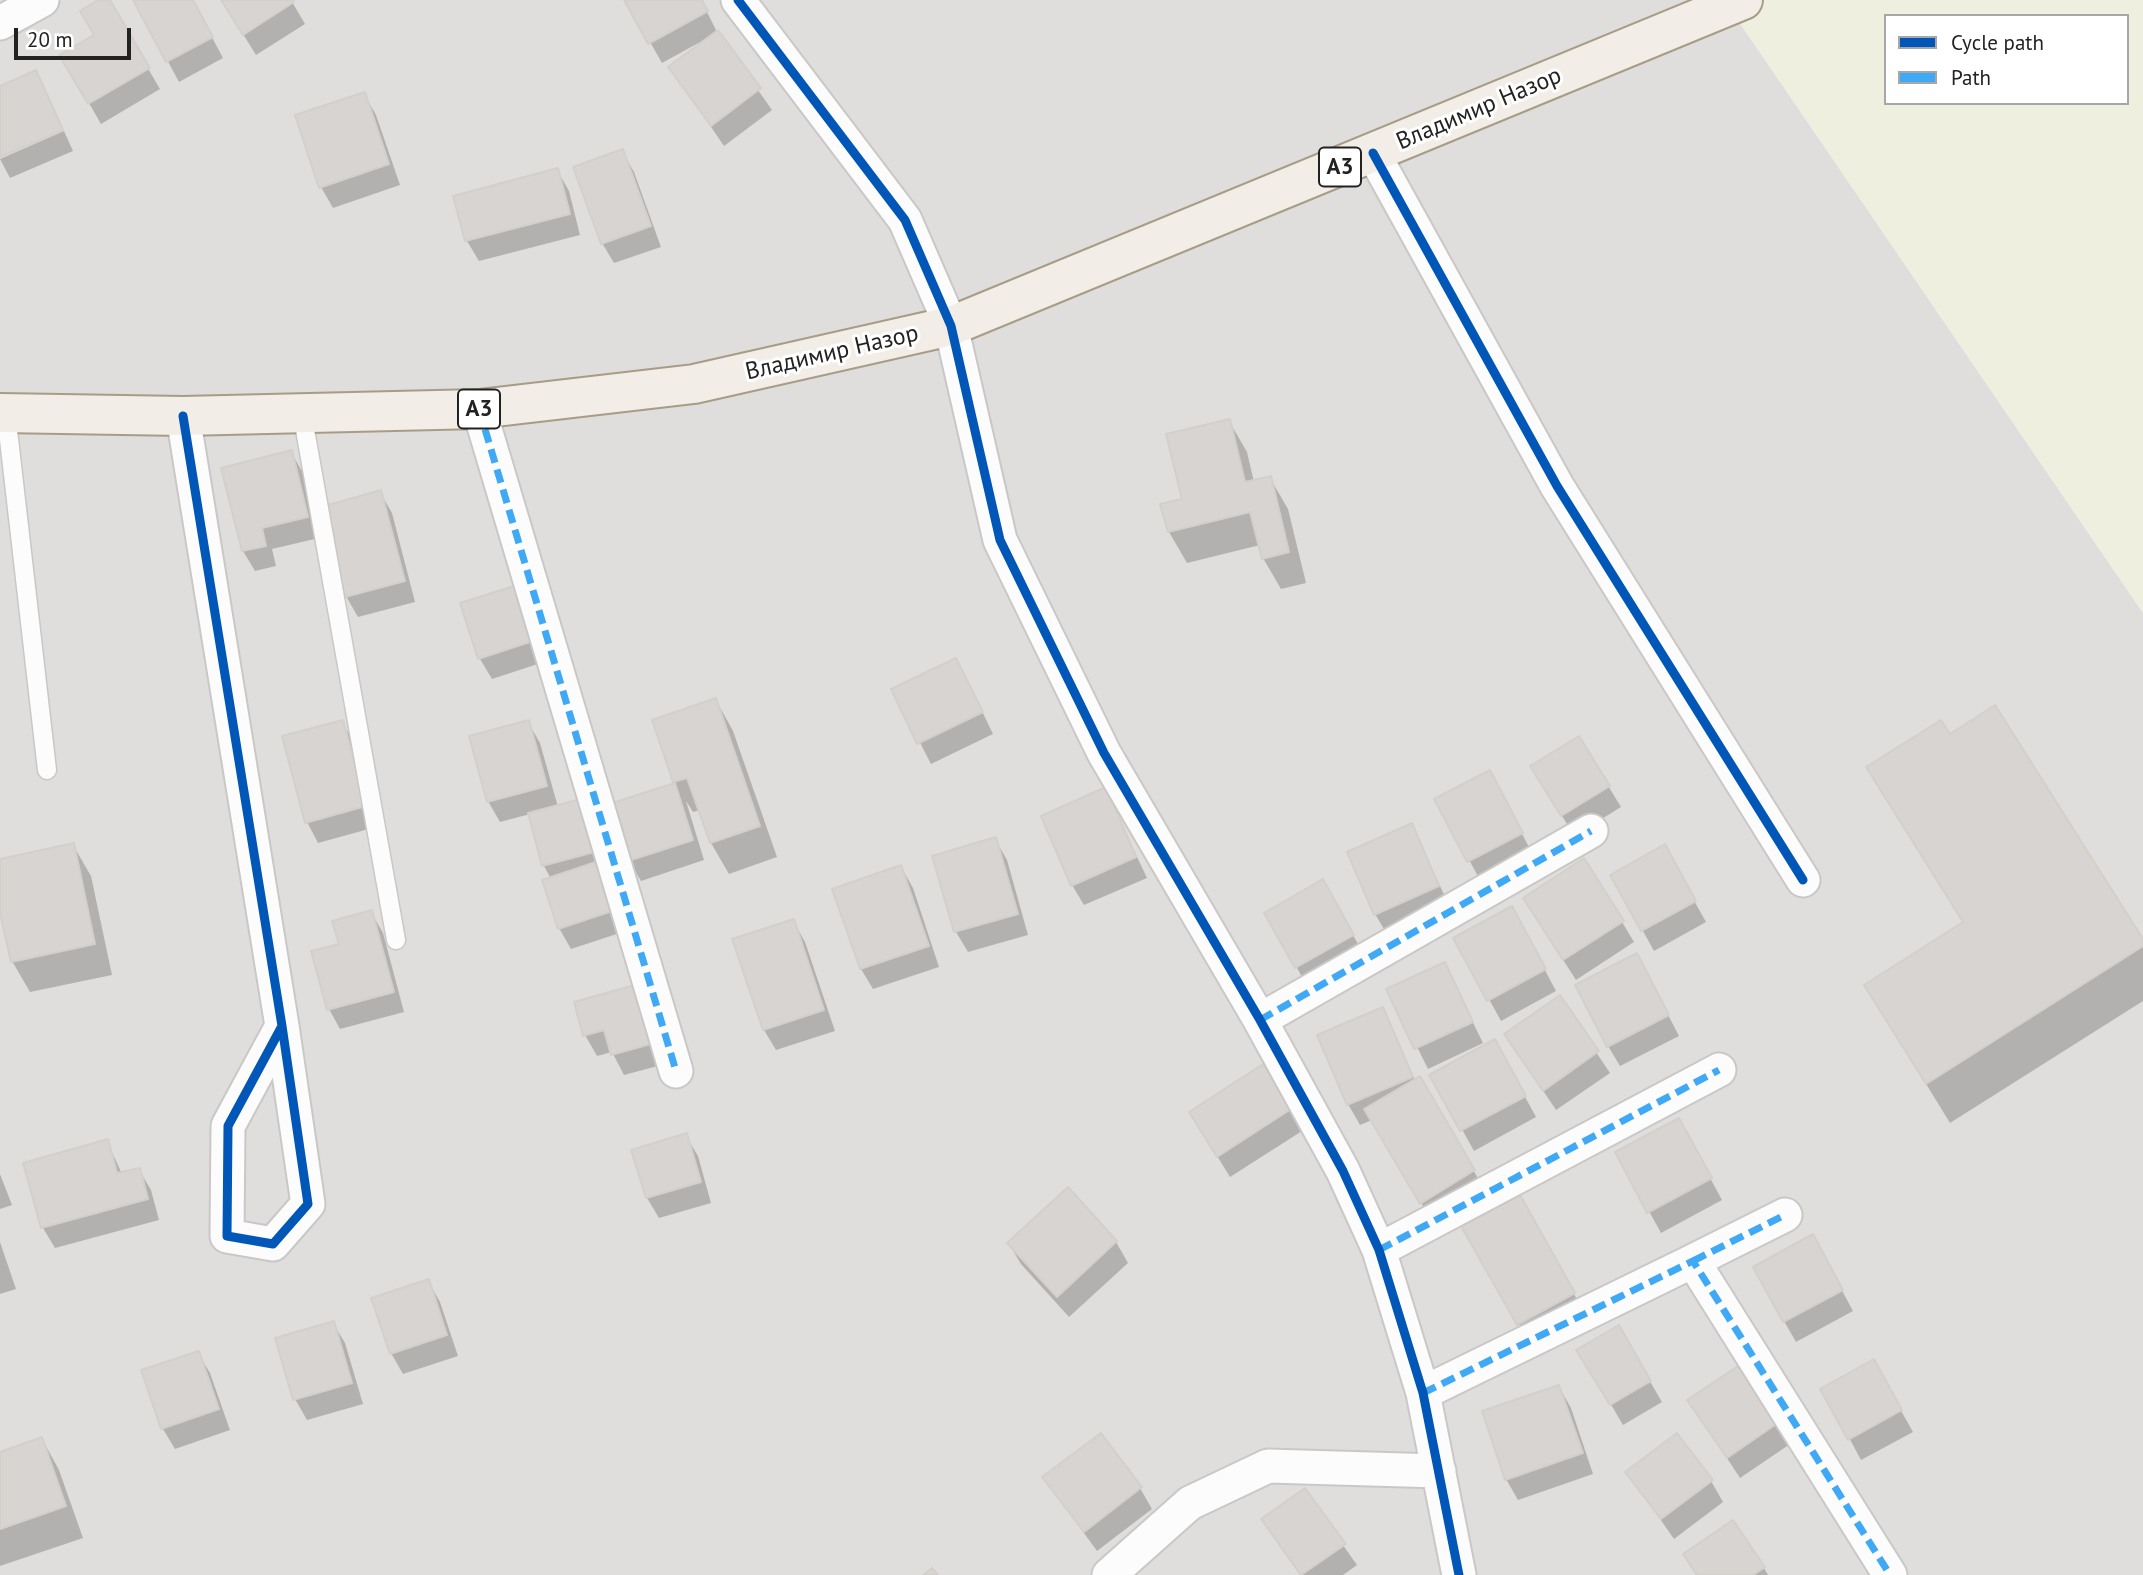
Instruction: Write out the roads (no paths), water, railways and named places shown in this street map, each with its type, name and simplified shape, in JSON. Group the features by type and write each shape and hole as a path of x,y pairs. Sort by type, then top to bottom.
{"main road":[{"name":"Владимир Назор","path":"3,413 183,416 479,409 694,384 951,326 1736,3"}],"street":[{"path":"0,23 42,0"},
{"path":"738,0 905,220 951,326 1000,540 1104,752 1260,1020 1343,1171 1379,1250 1423,1393 1459,1575"},
{"path":"1373,153 1557,485 1802,880"},
{"path":"479,409 676,1071"},
{"path":"183,416 282,1026 308,1204 273,1244 227,1236 228,1126 282,1026"},
{"path":"1260,1020 1591,831"},
{"path":"1379,1250 1719,1070"},
{"path":"1423,1393 1785,1215"},
{"path":"1693,1261 1890,1575"},
{"path":"1109,1575 1191,1503 1268,1466 1439,1471"}],"lane":[{"path":"3,413 47,770"},
{"path":"302,413 396,940"}]}
